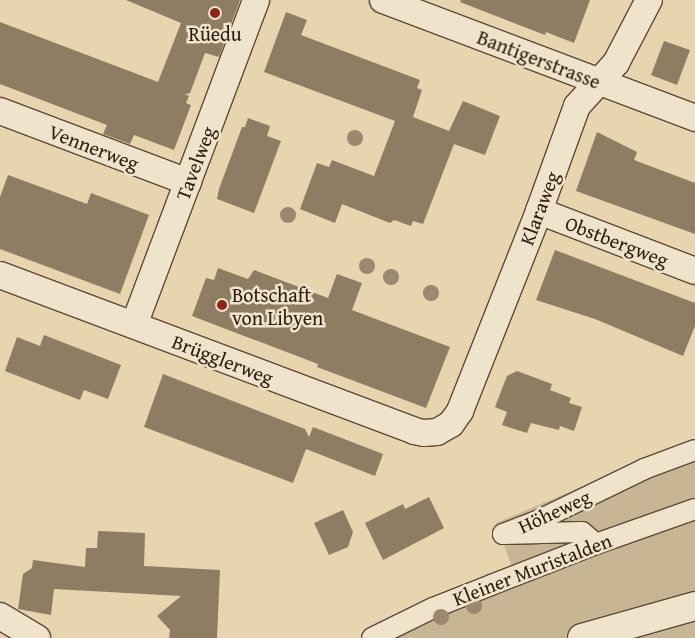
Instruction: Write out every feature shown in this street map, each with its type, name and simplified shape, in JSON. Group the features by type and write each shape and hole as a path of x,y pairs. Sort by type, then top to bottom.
{"main road":[{"path":"582,638 695,606"}],"street":[{"name":"Tavelweg","path":"134,325 256,0"},
{"name":"Bantigerstrasse","path":"383,0 695,118"},
{"name":"Klaraweg","path":"447,426 460,411 539,211 577,106 616,63 648,0"},
{"name":"Vennerweg","path":"0,111 188,182"},
{"name":"Obstbergweg","path":"539,211 695,270"},
{"name":"Brügglerweg","path":"0,275 414,431 430,433 447,426"},
{"name":"Höheweg","path":"596,544 582,532 503,534 535,522 644,469 695,450"},
{"name":"Kleiner Muristalden","path":"372,638 433,608 596,544 695,509"},
{"path":"0,616 38,638"}],"shaded area":[{"path":"695,439 695,638 377,638 516,578 496,523"}],"building":[{"path":"126,0 240,0 219,57 205,53 190,93 192,93 185,94 189,96 186,103 191,105 174,150 134,135 130,144 103,134 107,125 0,84 0,22 158,82 181,23"},
{"path":"461,0 590,0 574,43 546,32 545,35 460,2"},
{"path":"286,12 307,20 301,35 420,80 417,88 422,90 413,117 449,131 463,101 500,116 485,155 454,144 423,224 413,221 411,226 394,220 390,223 342,204 335,223 300,209 317,163 329,167 332,160 374,176 395,121 264,72"},
{"path":"664,41 690,50 677,85 651,75"},
{"path":"248,118 270,126 267,136 281,141 254,213 217,199 242,127 245,127"},
{"path":"597,132 637,152 634,160 695,183 695,234 576,191"},
{"path":"8,175 87,204 91,193 149,215 120,294 0,249 0,197"},
{"path":"555,250 695,303 695,326 683,356 595,319 536,300"},
{"path":"218,268 248,279 254,270 328,298 337,274 362,283 352,310 450,347 426,408 317,367 318,364 192,316 206,278 214,280"},
{"path":"44,335 121,365 108,399 84,390 80,400 5,371 17,337 40,346"},
{"path":"517,371 552,384 550,390 571,398 569,403 582,407 574,431 560,426 559,430 531,423 527,433 502,425 507,412 495,407 507,376"},
{"path":"163,374 305,429 309,437 313,427 383,454 375,476 306,449 293,483 144,427"},
{"path":"429,497 444,528 383,560 365,523 403,504 405,509"},
{"path":"343,510 353,532 348,547 329,555 314,523"},
{"path":"98,531 145,533 144,566 220,570 217,638 169,638 170,630 157,616 181,596 54,589 51,615 18,609 23,574 32,568 33,560 85,567 86,548 97,548"}],"place":[{"name":"Rüedu","path":"215,13"},
{"name":"Botschaft von Libyen","path":"222,305"}]}
